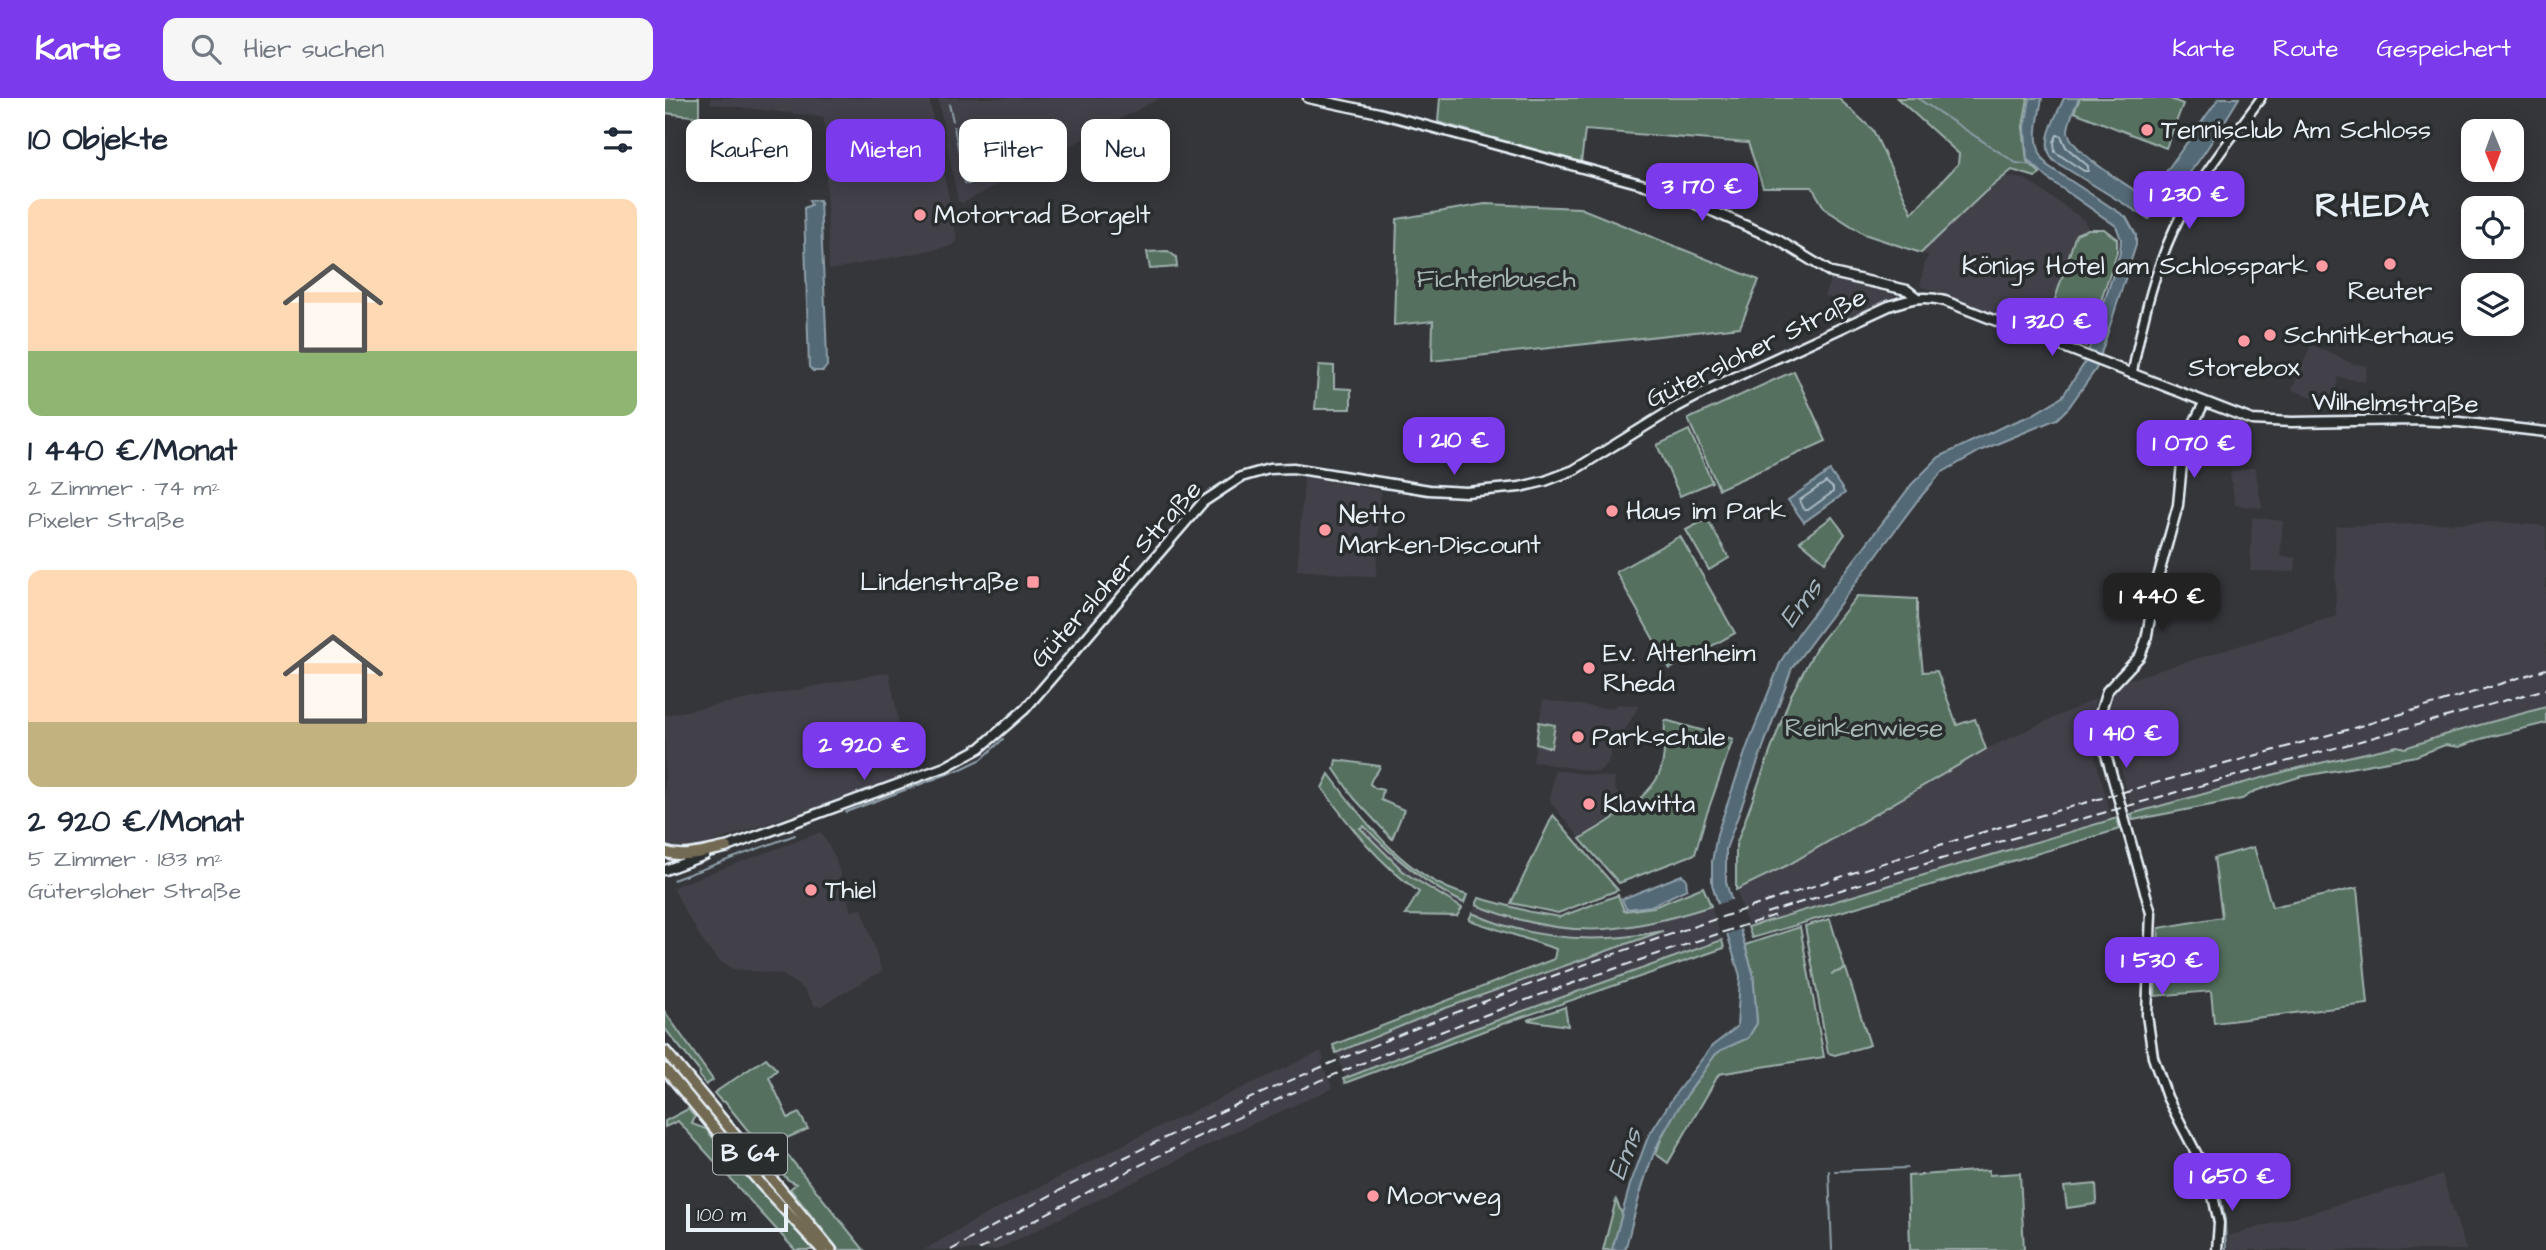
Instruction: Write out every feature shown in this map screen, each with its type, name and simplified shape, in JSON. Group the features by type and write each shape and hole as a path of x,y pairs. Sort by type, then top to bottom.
{"highway":[{"path":"665,852 674,855 692,854 727,847"},
{"name":"B 64","path":"665,1051 831,1250"},
{"name":"B 64","path":"665,1071 761,1184 822,1250"}],"main road":[{"path":"1308,98 1388,116 1645,185 1687,200 1778,240 1832,273 1907,290 1916,297"},
{"name":"Gütersloher Straße","path":"665,870 909,781 945,767 980,748 1025,709 1203,502 1241,477 1269,469 1293,468 1429,490 1467,492 1520,487 1545,481 1574,470 1672,409 1718,384 1889,306 1916,297 1932,297 1945,301 2204,403"},
{"path":"2204,403 2183,453 2178,505 2157,581 2143,650 2135,663 2107,691 2099,720 2100,733 2151,914 2147,1015 2153,1057 2167,1097 2209,1178 2219,1223 2217,1250"},
{"name":"Wilhelmstraße","path":"2204,403 2258,421 2415,420 2546,432"}],"street":[{"path":"2132,374 2148,302 2177,223 2203,177 2261,98"}],"shaded area":[{"path":"711,98 929,98 933,119 826,119 826,178 824,117 711,104"},
{"path":"938,98 1160,98 1121,119 1081,119 1081,140 1067,148 1067,119 959,119 959,182 1002,182 963,203 958,201 945,134 945,119 942,119"},
{"path":"2005,176 2025,179 2084,220 2088,229 2076,234 2048,321 2053,323 2050,334 1920,286 1925,261 1929,255 1921,253"},
{"path":"945,179 957,239 952,246 829,270 826,182 945,182"},
{"path":"1831,278 1894,297 1848,317 1840,300 1824,296"},
{"path":"2311,344 2353,364 2367,366 2365,382 2338,377 2333,404 2292,390"},
{"path":"2255,467 2262,508 2235,505 2230,472"},
{"path":"1304,477 1381,491 1376,577 1297,570"},
{"path":"2252,517 2283,521 2280,556 2296,558 2295,572 2250,571"},
{"path":"2500,522 2546,526 2546,707 2405,748 2397,746 2298,768 2133,813 2116,751 2111,742 2106,714 2109,699 2124,681 2336,616 2335,526"},
{"path":"889,672 909,776 689,850 673,851 665,845 665,715"},
{"path":"2095,699 2093,728 2098,746 2095,757 2112,820 1748,927 1736,890 1788,865 1986,749"},
{"name":"Parkschule","path":"1543,700 1609,709 1619,704 1639,706 1623,733 1615,740 1607,765 1598,772 1533,762"},
{"name":"Klawitta","path":"1554,770 1615,778 1614,788 1627,806 1580,838 1550,802"},
{"path":"1364,825 1408,869 1435,888 1464,903 1462,908 1405,873 1360,829"},
{"path":"821,832 835,857 851,911 862,909 882,971 821,1006 815,1006 803,988 781,974 733,969 721,962 707,947 673,887"},
{"path":"1476,905 1523,921 1552,927 1609,930 1651,924 1711,906 1722,940 1456,1035 1346,1078 1336,1053 1443,1009 1656,933 1594,939 1552,936 1521,930 1481,917 1472,913"},
{"path":"1321,1051 1324,1060 1321,1062 1333,1088 1237,1131 996,1250 924,1250 975,1220 1146,1133"},
{"path":"2442,1175 2466,1250 2227,1250 2228,1236"}],"green space":[{"path":"665,98 699,98 699,117 665,113"},
{"path":"1440,98 1838,98 1873,130 1912,213 1958,164 1959,154 1897,98 2028,98 2023,127 2027,161 2040,173 2036,177 2012,170 1921,253 1864,234 1825,209 1812,187 1763,187 1748,143 1585,130 1581,163 1438,122"},
{"name":"Tennisclub Am Schloss","path":"2080,98 2168,98 2183,104 2166,148 2074,112"},
{"name":"Fichtenbusch","path":"1485,204 1580,208 1759,280 1740,327 1432,361 1433,321 1394,325 1397,219"},
{"path":"2088,229 2104,229 2117,239 2117,252 2086,346 2050,334 2053,324 2048,321 2076,234"},
{"path":"1168,251 1176,257 1177,267 1150,269 1147,252"},
{"path":"1319,365 1334,366 1334,388 1351,389 1351,409 1315,409"},
{"path":"1794,371 1826,441 1719,489 1688,419"},
{"path":"1689,430 1712,482 1680,496 1657,445"},
{"path":"1832,517 1845,534 1825,562 1800,541"},
{"path":"1707,519 1729,558 1709,570 1686,530"},
{"path":"1680,536 1735,633 1670,669 1616,572"},
{"name":"Reinkenwiese","path":"1857,596 1917,599 1923,672 1937,671 1957,725 1975,719 1986,749 1788,865 1736,890 1736,845 1791,695 1816,648"},
{"path":"2546,707 2546,723 2459,747 2445,745 2416,756 2299,777 2255,791 2242,799 2133,820 2131,814 2298,768 2397,746 2405,748"},
{"path":"1665,720 1733,739 1695,854 1619,883 1580,839 1627,809 1656,780 1664,757"},
{"path":"1539,722 1555,725 1551,748 1536,743"},
{"path":"1336,760 1380,766 1370,784 1383,790 1381,800 1404,810 1392,839 1354,798 1334,769"},
{"path":"1329,774 1372,829 1407,862 1425,876 1467,895 1464,903 1423,879 1364,826 1360,828 1405,873 1462,908 1457,916 1405,915 1419,892 1378,857 1343,817 1322,788"},
{"path":"1553,815 1618,890 1558,913 1511,903"},
{"path":"2117,818 2120,829 1752,938 1748,927"},
{"path":"2254,847 2272,907 2357,888 2368,1004 2214,1023 2211,991 2155,996 2159,928 2222,917 2214,858"},
{"path":"1703,887 1711,906 1679,916 1621,928 1593,930 1537,924 1476,905 1479,898 1560,917 1618,895 1624,911 1654,907"},
{"path":"1472,913 1518,929 1566,937 1614,938 1663,931 1443,1009 1336,1053 1333,1045 1554,959 1556,949 1469,920"},
{"path":"1830,919 1845,969 1831,974 1846,969 1870,1045 1835,1055 1828,1053 1805,926"},
{"path":"1800,927 1824,1057 1719,1074 1668,1163 1656,1154 1666,1128 1681,1103 1715,1055 1748,1038 1757,1023 1753,973 1745,945"},
{"path":"1722,940 1724,948 1502,1024 1345,1083 1343,1079 1456,1035"},
{"path":"1565,1007 1568,1026 1527,1020"},
{"path":"665,1012 713,1080 706,1085 699,1076 700,1072 665,1029"},
{"path":"766,1058 777,1070 769,1077 788,1118 799,1113 808,1129 777,1142 864,1250 839,1250 790,1189 796,1184 787,1179 725,1102 714,1093"},
{"path":"688,1109 695,1117 692,1124 706,1129 732,1161 815,1250 795,1250 678,1121 665,1127 665,1121"},
{"path":"1989,1170 1989,1175 2020,1173 2024,1250 1910,1250 1908,1176"},
{"path":"2096,1184 2095,1204 2067,1208 2064,1187"},
{"path":"1616,1200 1622,1214 1612,1250 1603,1250"}],"water":[{"path":"2030,98 2042,98 2037,142 2042,158 2048,166 2126,217 2136,235 2136,245 2096,369 2057,419 1982,450 1941,473 1792,668 1726,849 1726,882 1753,973 1757,1023 1748,1038 1715,1055 1678,1108 1648,1168 1625,1250 1612,1250 1630,1185 1648,1137 1676,1093 1712,1046 1737,1027 1740,976 1712,884 1712,862 1717,834 1748,744 1781,661 1800,631 1912,484 1939,457 2032,415 2062,397 2084,364 2120,253 2121,239 2116,226 2050,180 2027,159 2025,127"},
{"path":"2064,98 2079,98 2068,130 2070,138 2078,148 2101,168 2147,198 2219,98 2239,98 2187,177 2149,219 2054,161 2048,147 2048,139"},
{"path":"809,200 820,200 827,366 823,371 813,371 809,367 804,208 811,205"},
{"path":"1830,471 1845,493 1804,522 1788,500"},
{"path":"1682,875 1686,878 1687,889 1651,906 1626,909 1622,899"}],"pier":[{"path":"1734,899 1744,928 1724,935 1716,905"}],"waterway":[{"path":"1917,98 2016,163 2033,165"},
{"path":"949,104 953,121"},
{"path":"954,127 959,152"},
{"path":"965,182 972,182"},
{"path":"2344,211 2370,213"},
{"path":"846,812 961,769 982,759 1003,739"},
{"path":"673,880 795,835"},
{"path":"1835,1171 1907,1168"},
{"path":"1829,1171 1832,1250"},
{"path":"2219,1188 2225,1220 2226,1250"}],"railway":[{"path":"951,1250 1043,1199 1231,1107 1423,1025 1521,988 1920,851 2337,733 2546,669"},
{"path":"1766,913 1974,849 2546,689"},
{"path":"979,1250 1152,1159 1329,1077 1439,1032 1551,991 1776,915"}],"place":[{"name":"Tennisclub Am Schloss","path":"2147,130"},
{"name":"Motorrad Borgelt","path":"920,215"},
{"name":"Reuter","path":"2390,264"},
{"name":"Königs Hotel am Schlosspark","path":"2322,266"},
{"name":"Schnitkerhaus","path":"2270,335"},
{"name":"Storebox","path":"2244,341"},
{"name":"Haus im Park","path":"1612,511"},
{"name":"Netto Marken-Discount","path":"1325,530"},
{"name":"Lindenstraße","path":"1033,582"},
{"name":"Ev. Altenheim Rheda","path":"1589,668"},
{"name":"Parkschule","path":"1578,737"},
{"name":"Klawitta","path":"1589,804"},
{"name":"Thiel","path":"811,890"},
{"name":"Moorweg","path":"1373,1196"}],"district":[{"name":"RHEDA","path":"2373,206"}],"water label":[{"name":"Ems","path":"1801,603"},
{"name":"Ems","path":"1625,1154"}]}
